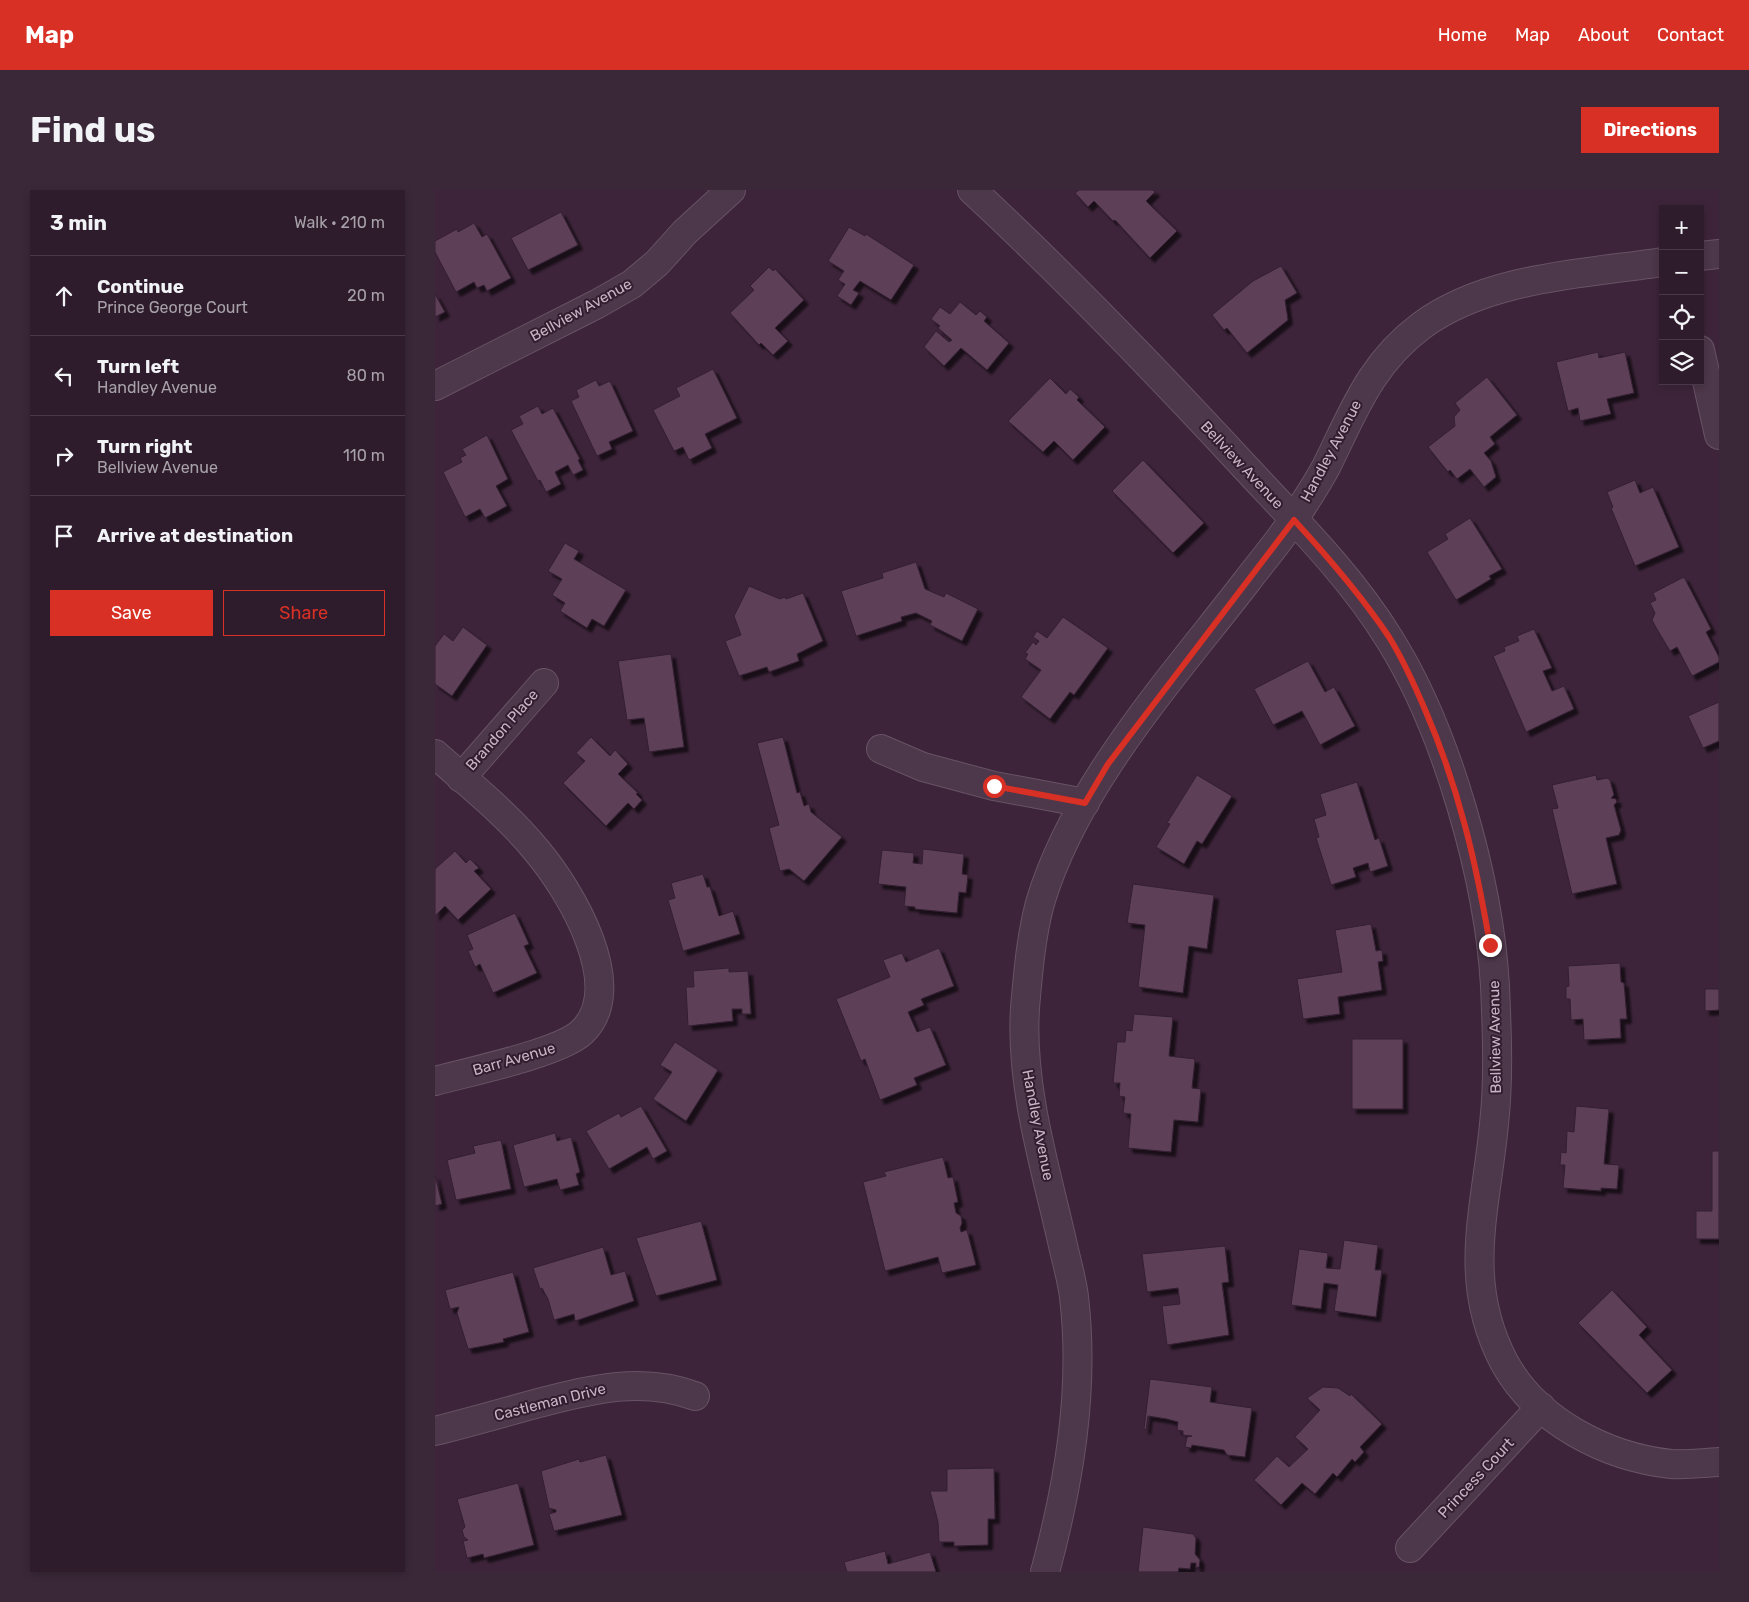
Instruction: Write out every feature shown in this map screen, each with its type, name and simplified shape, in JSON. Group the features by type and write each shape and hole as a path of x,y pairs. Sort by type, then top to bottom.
{"street":[{"name":"Bellview Avenue","path":"435,386 597,304 632,284 657,263 713,205 731,190"},
{"name":"Bellview Avenue","path":"972,190 1012,227 1116,333 1294,520 1342,574 1389,638 1417,692 1460,804 1478,874 1495,985 1495,1120 1478,1258 1481,1292 1491,1332 1506,1365 1522,1387 1541,1407 1566,1427 1594,1443 1630,1457 1674,1464 1719,1462"},
{"path":"1704,256 1719,254"},
{"name":"Handley Avenue","path":"1045,1572 1059,1519 1073,1448 1077,1372 1076,1343 1074,1296 1031,1103 1026,1058 1025,1014 1030,951 1040,903 1057,858 1085,803 1108,764 1294,520 1324,470 1359,396 1383,362 1417,329 1447,309 1487,292 1659,263"},
{"path":"1704,368 1719,434"},
{"name":"Brandon Place","path":"461,778 544,683"},
{"path":"881,749 923,767 985,784 1085,803"},
{"name":"Barr Avenue","path":"435,754 506,817 538,851 566,892 588,935 599,966 599,992 591,1022 581,1033 559,1046 435,1081"},
{"name":"Castleman Drive","path":"435,1431 598,1388 623,1385 651,1386 675,1388 695,1396"},
{"name":"Princess Court","path":"1410,1548 1541,1407"}],"building":[{"path":"1079,190 1153,190 1155,192 1146,201 1177,231 1150,258 1115,220 1113,221 1094,201 1088,207 1075,193"},
{"path":"561,212 578,245 528,270 511,238"},
{"path":"474,223 482,237 487,234 511,278 487,291 484,285 477,288 474,282 456,292 435,252 435,241 457,229 458,232"},
{"path":"849,227 865,236 866,234 914,265 891,300 860,281 853,290 859,293 851,305 837,296 845,284 838,280 844,271 828,261"},
{"path":"1281,266 1297,293 1285,300 1288,320 1247,353 1227,328 1224,330 1212,315 1253,281"},
{"path":"769,267 773,271 775,269 804,300 775,328 788,341 773,355 761,343 759,345 730,313 754,290 750,286"},
{"path":"435,294 445,312 435,317"},
{"path":"960,302 976,315 980,311 987,317 984,321 1009,343 987,370 961,348 944,366 924,347 936,331 949,342 952,340 931,319 940,307 950,314"},
{"path":"1598,352 1599,358 1625,352 1634,393 1607,399 1611,414 1580,421 1578,408 1568,411 1556,362"},
{"path":"713,369 737,418 705,434 712,448 689,460 683,447 674,451 653,410 680,396 676,388"},
{"path":"1487,377 1517,415 1490,437 1495,444 1484,453 1491,461 1496,477 1484,487 1470,469 1457,479 1450,470 1448,472 1428,447 1455,426 1454,417 1460,410 1455,403"},
{"path":"1050,378 1066,394 1070,389 1079,397 1077,400 1105,427 1073,460 1054,441 1043,452 1008,421"},
{"path":"596,380 599,386 610,381 633,431 609,442 612,449 597,456 571,401 579,397 576,390"},
{"path":"538,406 542,414 553,408 580,459 578,460 583,470 573,475 568,465 555,472 561,484 546,492 540,480 538,481 511,430 523,424 519,416"},
{"path":"487,435 508,479 496,486 507,506 485,518 480,509 465,517 443,472 462,462 460,458 466,455 462,449"},
{"path":"1143,460 1204,523 1173,553 1112,491"},
{"path":"1635,480 1640,493 1653,487 1679,547 1635,566 1611,508 1613,507 1607,492"},
{"path":"1470,518 1502,569 1489,576 1491,579 1456,600 1427,552 1448,539 1445,534"},
{"path":"565,543 579,551 574,559 626,590 604,626 592,619 587,628 560,611 565,603 552,595 562,579 548,571"},
{"path":"916,562 925,589 944,597 946,593 978,609 962,641 930,625 932,621 916,613 901,617 902,621 856,636 841,591 883,578 882,573"},
{"path":"1684,577 1711,629 1706,632 1719,657 1719,662 1692,676 1677,647 1670,651 1658,631 1652,620 1655,613 1650,603 1656,600 1653,593"},
{"path":"749,586 780,599 785,597 786,599 803,593 823,641 797,654 799,661 769,672 767,667 739,676 725,641 741,635 734,616"},
{"path":"1063,617 1108,648 1074,695 1070,692 1050,719 1021,697 1041,670 1025,659 1028,654 1025,653 1033,642 1036,645 1039,641 1033,637 1037,631 1047,638"},
{"path":"463,627 487,645 452,696 435,684 435,646 444,634 453,641"},
{"path":"1534,629 1552,668 1543,671 1552,691 1564,686 1574,709 1526,732 1493,656 1505,651 1504,647 1519,641 1517,636"},
{"path":"671,654 684,747 649,752 644,718 627,720 618,661"},
{"path":"1308,661 1325,692 1334,687 1355,726 1320,745 1302,711 1273,725 1254,689"},
{"path":"1719,702 1719,741 1703,748 1688,716"},
{"path":"591,737 610,756 615,750 628,764 618,774 638,793 636,794 642,800 634,809 628,803 606,826 563,783 585,761 576,753"},
{"path":"783,737 797,793 800,792 804,806 809,804 811,812 842,837 804,881 789,869 780,871 769,828 779,825 757,743"},
{"path":"1197,775 1232,796 1202,844 1197,841 1184,864 1156,847 1170,824 1167,823"},
{"path":"1596,775 1597,780 1607,778 1610,780 1614,795 1611,798 1616,799 1617,802 1614,805 1621,830 1619,835 1606,838 1617,884 1572,894 1552,809 1558,808 1552,785"},
{"path":"1357,782 1375,840 1379,838 1388,866 1370,872 1368,863 1353,868 1356,877 1331,885 1316,838 1319,837 1314,819 1326,815 1320,794"},
{"path":"923,849 964,854 962,874 968,875 966,893 959,892 957,913 915,909 915,907 904,906 906,887 878,884 882,850 914,853 913,863 922,864"},
{"path":"455,851 466,863 470,859 479,868 474,871 491,889 458,920 445,906 435,916 435,869"},
{"path":"703,874 707,887 710,887 719,916 733,911 740,934 683,951 668,900 675,898 671,883"},
{"path":"1133,884 1214,895 1207,949 1189,946 1183,993 1138,987 1145,925 1127,923"},
{"path":"515,913 529,944 524,946 537,973 493,993 480,964 475,967 468,951 473,949 467,935"},
{"path":"1371,924 1376,951 1382,950 1383,961 1378,962 1382,990 1338,997 1340,1014 1303,1019 1297,979 1342,972 1335,930"},
{"path":"939,948 954,986 921,999 924,1005 908,1012 917,1032 930,1027 946,1065 914,1078 917,1085 880,1100 865,1059 861,1061 836,999 890,977 883,960 902,953 906,962"},
{"path":"1620,963 1627,1019 1620,1019 1621,1038 1584,1040 1583,1019 1571,1020 1570,999 1566,999 1566,987 1569,986 1568,966"},
{"path":"729,968 729,972 748,971 751,1014 742,1014 742,1009 732,1009 733,1021 688,1026 686,987 694,987 693,971"},
{"path":"1705,989 1719,989 1719,1010 1705,1011"},
{"path":"1134,1014 1173,1017 1169,1056 1195,1059 1192,1088 1201,1089 1198,1122 1174,1120 1171,1152 1128,1148 1131,1114 1123,1113 1125,1097 1119,1096 1120,1083 1113,1083 1117,1042 1125,1042 1126,1030 1132,1031"},
{"path":"1352,1039 1403,1039 1403,1109 1352,1109"},
{"path":"675,1042 718,1070 686,1121 653,1099 672,1072 660,1065"},
{"path":"641,1106 667,1151 653,1159 647,1147 609,1169 586,1131 619,1113 621,1117"},
{"path":"1576,1106 1609,1109 1604,1164 1619,1165 1617,1189 1601,1188 1601,1191 1563,1188 1565,1165 1560,1165 1561,1152 1566,1153 1567,1131 1574,1132"},
{"path":"555,1133 557,1141 571,1137 580,1172 576,1174 579,1185 560,1190 557,1179 524,1187 513,1145"},
{"path":"501,1140 511,1189 456,1200 447,1160 475,1153 473,1146"},
{"path":"1712,1151 1719,1151 1719,1239 1696,1239 1696,1211 1712,1211"},
{"path":"943,1157 948,1178 953,1177 958,1202 954,1203 956,1213 961,1216 961,1232 967,1230 976,1265 942,1273 938,1257 885,1271 863,1182 886,1176 884,1172"},
{"path":"435,1175 442,1204 435,1206"},
{"path":"701,1221 717,1280 656,1296 636,1238"},
{"path":"1344,1240 1378,1245 1375,1270 1382,1270 1376,1317 1334,1311 1338,1285 1324,1283 1321,1309 1291,1305 1299,1249 1328,1253 1326,1268 1340,1269"},
{"path":"1225,1246 1229,1282 1222,1283 1229,1335 1167,1345 1162,1306 1180,1304 1178,1288 1147,1292 1142,1254"},
{"path":"603,1247 611,1275 625,1271 634,1301 575,1321 574,1314 554,1320 548,1299 542,1288 540,1289 533,1268"},
{"path":"513,1272 529,1332 503,1339 504,1342 468,1349 457,1313 459,1307 450,1309 445,1290"},
{"path":"1612,1290 1647,1327 1639,1335 1672,1370 1647,1393 1578,1323"},
{"path":"1150,1379 1212,1387 1210,1402 1252,1408 1245,1457 1227,1455 1224,1450 1192,1445 1191,1448 1185,1447 1187,1437 1192,1436 1183,1435 1183,1431 1177,1430 1178,1422 1148,1416 1146,1430 1144,1429"},
{"path":"1323,1387 1338,1388 1350,1396 1351,1394 1382,1424 1360,1447 1364,1452 1355,1462 1352,1459 1337,1477 1333,1473 1315,1494 1302,1483 1281,1505 1254,1480 1277,1456 1289,1467 1308,1449 1295,1437 1320,1410 1307,1398"},
{"path":"606,1455 622,1515 554,1531 549,1514 556,1512 556,1510 549,1508 541,1471 579,1459 580,1462"},
{"path":"994,1468 995,1519 988,1519 988,1545 954,1546 954,1542 939,1542 938,1522 930,1491 947,1491 947,1469"},
{"path":"518,1483 534,1545 484,1558 483,1554 467,1558 463,1541 468,1540 464,1537 462,1530 465,1527 457,1499"},
{"path":"1143,1527 1193,1534 1196,1538 1195,1554 1200,1560 1199,1567 1196,1568 1196,1563 1191,1563 1190,1569 1179,1568 1178,1572 1138,1572"},
{"path":"885,1551 888,1564 930,1552 936,1572 847,1572 844,1562"}],"route":[{"path":"994,786 1085,803 1108,764 1294,520 1342,574 1389,638 1410,675 1436,737 1460,804 1478,874 1490,945"}]}
